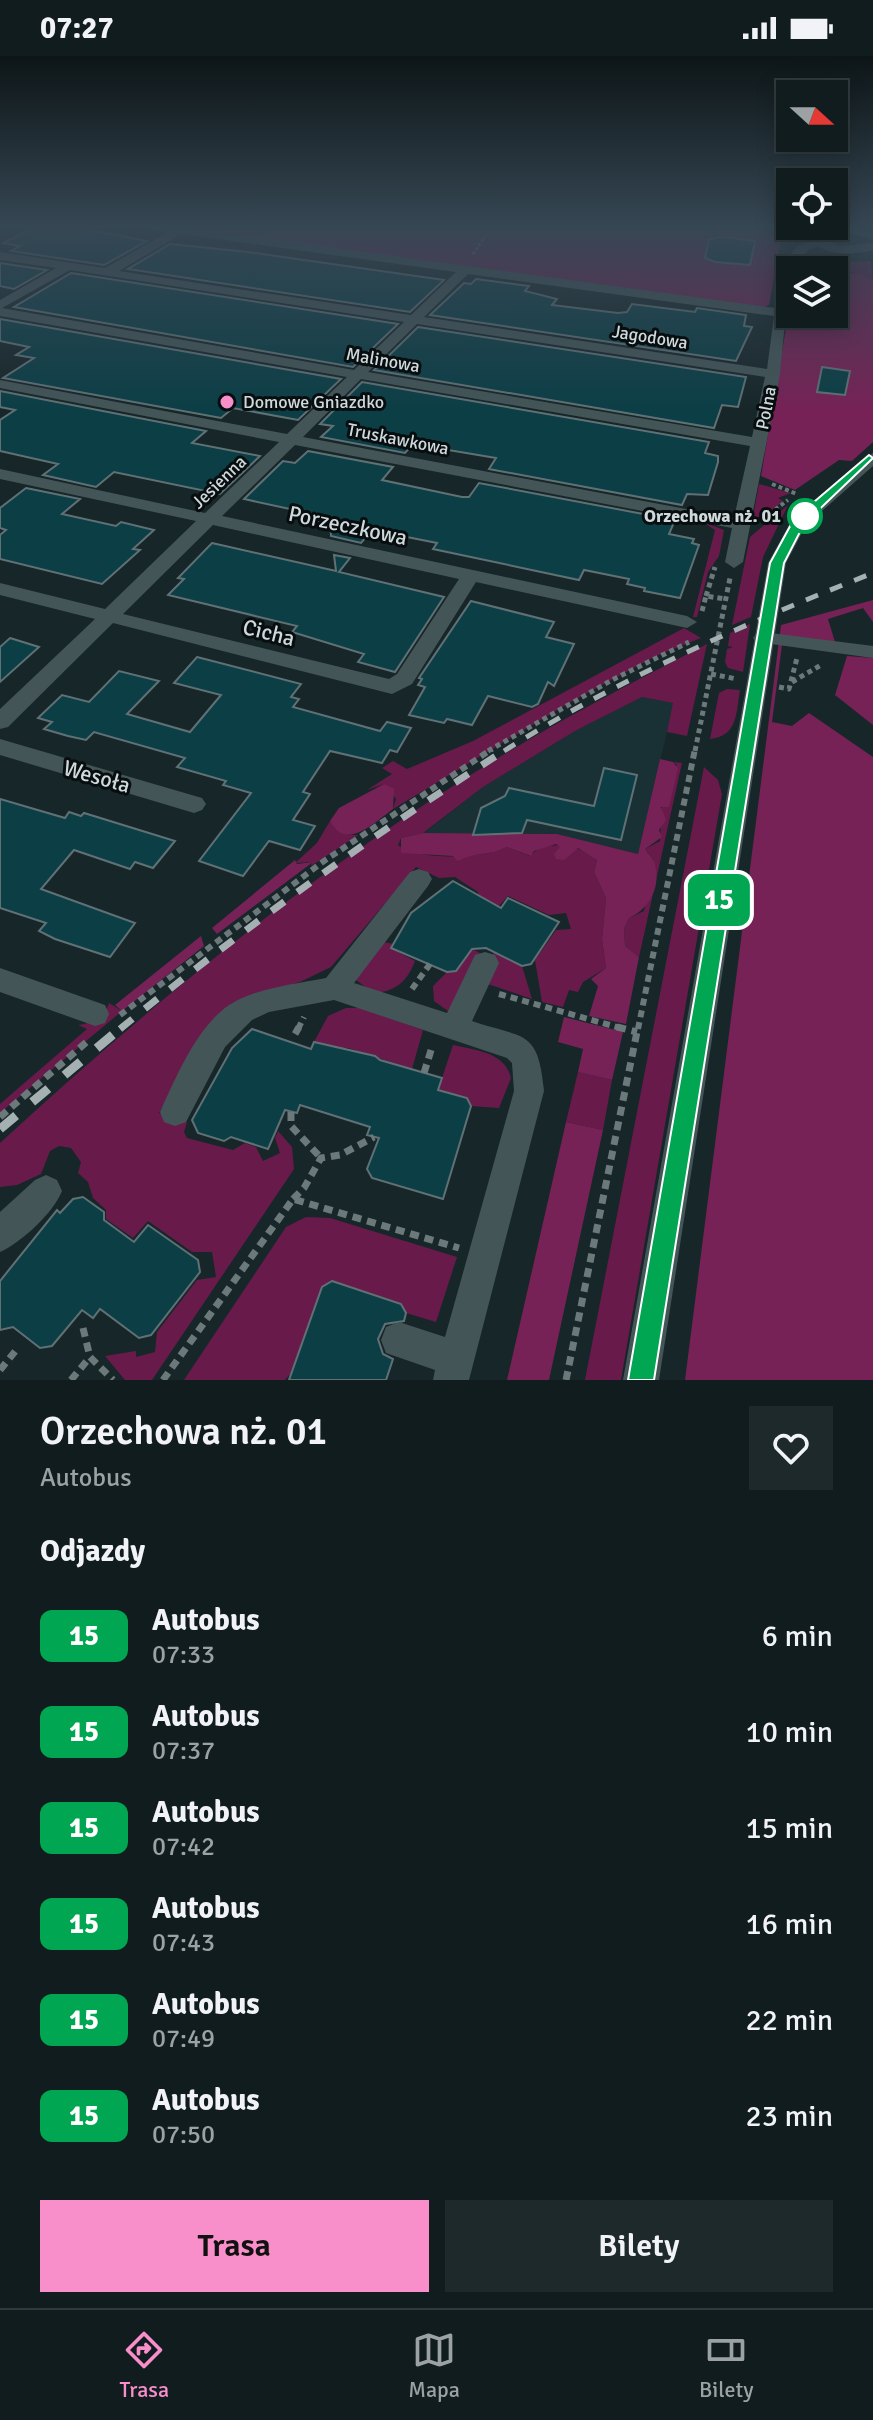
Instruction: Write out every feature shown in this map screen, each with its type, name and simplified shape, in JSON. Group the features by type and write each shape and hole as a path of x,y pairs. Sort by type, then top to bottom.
{"street":[{"path":"0,305 32,287"},
{"name":"Jagodowa","path":"205,287 773,374"},
{"name":"Jesienna","path":"0,722 448,287"},
{"path":"588,287 776,312"},
{"name":"Malinowa","path":"0,312 737,441 760,442"},
{"name":"Polna","path":"734,562 760,442 779,328"},
{"name":"Truskawkowa","path":"0,384 742,525"},
{"path":"641,1380 777,563 799,522 873,458"},
{"name":"Porzeczkowa","path":"0,474 687,622"},
{"name":"Cicha","path":"0,589 392,687 405,679 470,576"},
{"path":"763,638 873,652"},
{"name":"Wesoła","path":"0,747 194,804"},
{"path":"334,988 419,879"},
{"path":"454,1028 479,975"},
{"path":"0,980 102,1022"},
{"path":"175,1112 215,1038 242,1011 265,1001 334,988 517,1049 526,1057 530,1078 453,1370 399,1340"},
{"path":"0,1235 46,1191"}],"path":[{"path":"566,1380 725,599"},
{"path":"0,1117 102,1022 300,875 405,804 525,729 703,633 718,634"},
{"path":"479,975 637,1032"},
{"path":"291,1112 291,1126 321,1158"},
{"path":"321,1158 340,1155 374,1137"},
{"path":"163,1380 304,1188 321,1158"},
{"path":"293,1199 483,1255"},
{"path":"83,1328 90,1357 113,1380"},
{"path":"0,1370 17,1349"},
{"path":"71,1380 90,1357"}],"shaded area":[{"path":"608,287 772,287 769,305 761,308"},
{"path":"848,287 873,287 873,442 852,461 839,460 795,490 761,476 786,328 848,328"},
{"path":"759,484 791,493 778,498 783,501 763,517 753,517"},
{"path":"788,505 763,557 751,617 732,625 750,537"},
{"path":"703,522 724,530 719,556 708,572 697,617 693,617 715,530"},
{"path":"873,600 873,622 863,608 828,619 835,642 783,637 772,722 792,726 809,713 873,757 873,1380 685,1380 781,625"},
{"path":"750,624 743,672 728,668 725,662 727,649 733,647 728,646 730,633"},
{"path":"684,628 701,638 656,656 569,703 393,809 396,799 384,784 367,790 392,774 382,768 393,761 407,769 473,741"},
{"path":"707,644 687,736 667,732 673,703 642,697 575,731 483,787 423,833 401,838 398,845 435,856 468,856 507,847 530,856 537,850 554,845 573,847 597,860 594,872 606,898 602,939 606,968 583,982 578,992 569,990 563,1007 542,1002 535,960 556,930 571,929 566,913 549,915 508,896 499,906 479,897 478,892 455,877 439,878 416,867 331,967 300,982 232,1003 202,1034 159,1113 187,1122 184,1132 187,1138 233,1150 245,1143 256,1147 263,1161 280,1153 275,1138 278,1131 292,1147 294,1169 152,1380 125,1380 105,1356 136,1351 136,1357 155,1352 157,1332 197,1280 216,1277 212,1252 192,1252 148,1221 133,1238 106,1219 106,1210 93,1198 88,1182 78,1173 81,1162 71,1148 59,1146 50,1151 41,1174 17,1185 0,1187 0,1143 189,979 321,876 389,828 530,739"},
{"path":"847,656 873,658 873,725 835,695"},
{"path":"727,689 740,690 734,722 726,733 710,739 719,693"},
{"path":"642,697 674,703 638,854 557,834 415,840 483,787 575,731"},
{"path":"660,759 673,762 678,768 669,807 661,807 666,820 659,830 662,837 645,849 654,863 655,890 648,903 629,918 624,929 625,946 639,957 626,1024 589,1016 598,986 591,979 606,968 602,939 606,898 594,872 597,860 578,848 564,860 556,859 554,854 560,847 556,844 534,851 531,856 507,847 458,861 453,856 401,853 401,838 423,833 557,834 638,854"},
{"path":"673,762 682,763 639,957 625,946 624,929 629,918 644,911 653,859 645,849 660,841 662,807 669,806 677,765"},
{"path":"704,767 718,780 722,794 621,1380 585,1380"},
{"path":"384,784 394,789 393,809 361,832 344,834 337,830 330,821 339,808"},
{"path":"330,821 341,832 358,835 311,866 312,862 295,863 317,843"},
{"path":"295,860 297,864 313,862 217,934 212,928"},
{"path":"201,936 204,946 122,1011 115,1005"},
{"path":"382,942 394,944 396,951 415,961 399,984 388,991 373,993 355,979"},
{"path":"472,949 482,954 448,1011 434,1001 433,986 447,972 456,971"},
{"path":"494,952 522,966 532,999 482,982"},
{"path":"109,1003 122,1011 0,1113 0,1104 87,1029 78,1025 97,1018"},
{"path":"346,1008 360,1008 423,1030 412,1069 348,1048 314,1042 328,1016"},
{"path":"564,1017 623,1032 612,1080 578,1072 583,1049 558,1042"},
{"path":"453,1045 496,1057 508,1069 511,1078 499,1108 471,1106 467,1098 438,1090"},
{"path":"578,1072 612,1080 603,1130 566,1122"},
{"path":"566,1122 603,1130 549,1380 507,1380"},
{"path":"306,1217 330,1218 457,1257 436,1322 406,1313 401,1304 332,1281 322,1287 291,1373 285,1380 184,1380 286,1227"}],"building":[{"path":"48,287 159,287 398,324 353,367 14,307"},
{"path":"245,287 437,287 410,312"},
{"path":"460,287 528,287 525,291 557,299 552,305 618,313 627,312 632,304 695,312 697,308 746,315 744,326 752,327 736,361 430,315"},
{"path":"0,319 341,379 298,420 233,408 221,418 3,378 34,358 16,355 29,347 0,341"},
{"path":"418,327 746,377 738,407 722,405 714,428 374,370"},
{"path":"822,367 850,371 845,395 817,392"},
{"path":"362,382 709,442 705,453 718,456 718,462 708,495 687,494 682,505 489,469 496,458 413,444 405,453 321,437 333,426 320,424"},
{"path":"0,391 206,431 192,443 260,456 220,494 114,472 96,487 43,475 58,464 0,451 0,420 15,410 0,407"},
{"path":"308,451 393,467 382,480 462,497 469,497 479,483 675,520 669,534 694,539 692,543 699,545 680,598 644,591 645,588 627,584 629,579 584,570 579,580 433,549 437,543 372,530 361,543 331,536 330,523 309,519 313,514 244,499 283,461 295,463"},
{"path":"26,488 80,499 62,514 116,526 121,522 154,530 133,549 140,550 102,584 0,559 0,535 6,530 0,528 0,508"},
{"path":"212,543 336,571 334,555 350,558 339,572 444,597 395,672 358,662 364,654 292,632 297,626 168,595 184,579 178,578"},
{"path":"471,601 554,622 546,637 574,644 554,686 548,682 538,704 532,707 488,696 472,725 447,719 444,723 409,715 425,687 418,685 422,679 419,678"},
{"path":"10,638 39,647 0,682 0,647"},
{"path":"197,657 301,684 291,697 299,699 293,707 380,731 387,722 411,728 397,752 390,750 382,763 330,751 303,792 310,794 293,820 315,826 300,850 269,841 243,876 199,861 251,793 223,785 226,781 177,767 185,758 94,732 86,740 68,736 44,729 52,722 38,718 62,695 89,702 119,671 159,681 127,714 190,732 221,695 174,683"},
{"path":"604,768 637,775 621,840 527,820 522,833 473,835 481,808 505,796 509,788 594,806"},
{"path":"0,799 65,818 69,812 81,816 84,813 175,841 153,868 135,862 130,869 74,850 41,889 135,923 110,957 55,939 39,931 46,923 0,908"},
{"path":"453,881 501,908 508,898 559,922 531,964 522,966 486,948 472,949 456,971 447,972 391,948 411,913"},
{"path":"252,1029 311,1049 314,1042 375,1056 442,1078 438,1090 467,1098 471,1106 443,1199 372,1178 367,1169 379,1138 367,1135 370,1127 300,1105 297,1113 285,1110 268,1149 231,1137 224,1141 198,1133 192,1120 232,1048"},
{"path":"83,1197 104,1212 104,1220 134,1242 148,1225 198,1260 200,1272 151,1335 139,1338 100,1309 93,1318 82,1310 52,1346 40,1348 13,1327 0,1330 0,1281 57,1210 60,1213 73,1199"},
{"path":"332,1281 401,1304 406,1313 404,1321 385,1324 378,1339 383,1354 393,1359 386,1380 289,1380 322,1287"}],"railway":[{"path":"504,751 593,699 684,653 873,573"},
{"path":"120,1029 309,883 507,749"},
{"path":"0,1129 122,1027"}],"bus line":[{"name":"15","path":"641,1380 777,563 799,522 873,458"}],"place":[{"name":"Domowe Gniazdko","path":"227,402"},
{"name":"Orzechowa nż. 01","path":"805,516"}]}
